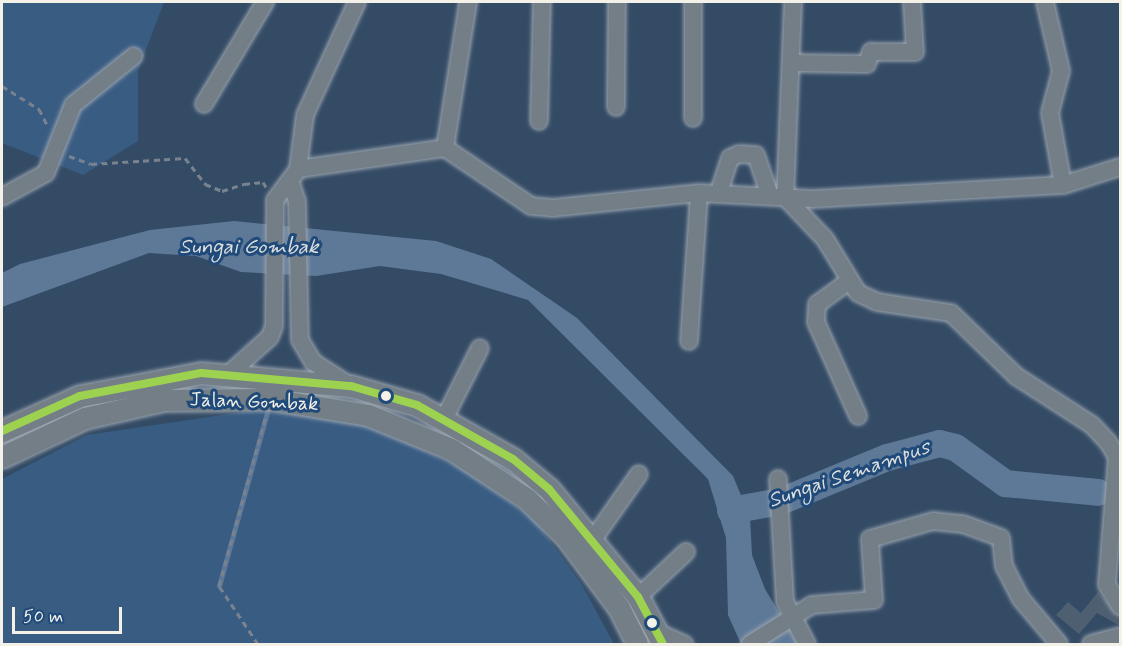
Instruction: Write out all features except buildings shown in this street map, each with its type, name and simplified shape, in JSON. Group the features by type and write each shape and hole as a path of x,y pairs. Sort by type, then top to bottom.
{"main road":[{"name":"Jalan Gombak","path":"2,431 80,396 156,378 231,372 351,386 444,417 513,459 594,538 638,597 660,638"},
{"name":"Jalan Gombak","path":"2,457 85,418 164,400 270,399 368,415 451,449 490,472 566,537 619,608 637,645"}],"street":[{"path":"204,105 265,2"},
{"path":"351,386 304,350 296,289 297,201 294,175 304,116 357,2"},
{"path":"445,148 468,2"},
{"path":"539,121 542,2"},
{"path":"616,107 617,2"},
{"path":"693,2 693,118"},
{"path":"777,195 790,63 793,2"},
{"path":"790,63 867,64 871,51 915,52 912,2"},
{"path":"1045,2 1061,71 1050,108 1063,185"},
{"path":"2,197 46,173 73,105 134,56"},
{"path":"231,372 270,337 276,291 275,200 294,175 445,148 531,207 719,192 777,195 1063,185 1120,167"},
{"path":"719,192 730,158 739,154 756,155 777,195 825,239 858,293 877,302 951,313 1016,376 1092,425 1117,457 1111,509 1107,585 1120,606"},
{"path":"689,340 699,193"},
{"path":"849,281 817,304 816,322 858,416"},
{"path":"444,417 480,348"},
{"path":"594,538 639,474"},
{"path":"779,484 782,520 782,582 791,618 807,645"},
{"path":"750,645 812,605 874,600 866,547 875,536 933,521 963,524 1001,537 1004,566 1013,583 1059,645"},
{"path":"638,597 686,552"},
{"path":"1091,645 1120,636"},
{"path":"660,638 684,645"}],"path":[{"path":"2,86 39,109 59,145 72,160 91,164 185,158 205,184 222,191 263,183 275,200"},
{"path":"258,645 219,586 270,399"}],"shaded area":[{"path":"2,2 164,2 138,71 138,141 83,175 2,143"},
{"path":"256,410 361,419 463,469 535,520 582,585 614,644 2,644 2,479 87,435"}],"water":[{"name":"Sungai Gombak","path":"234,221 436,241 491,259 577,318 733,476 750,517 752,555 765,589 798,644 741,644 728,615 726,538 708,479 528,300 441,274 380,266 316,276 241,272 196,256 149,253 2,307 2,273 20,264 150,230"}],"waterway":[{"path":"219,586 269,406"},
{"name":"Sungai Semampus","path":"730,510 780,501 887,457 939,443 955,447 1005,483 1098,492"}],"transit line":[{"path":"2,431 80,396 201,373 351,386 417,405 513,459 549,489 638,597 663,644"}]}
